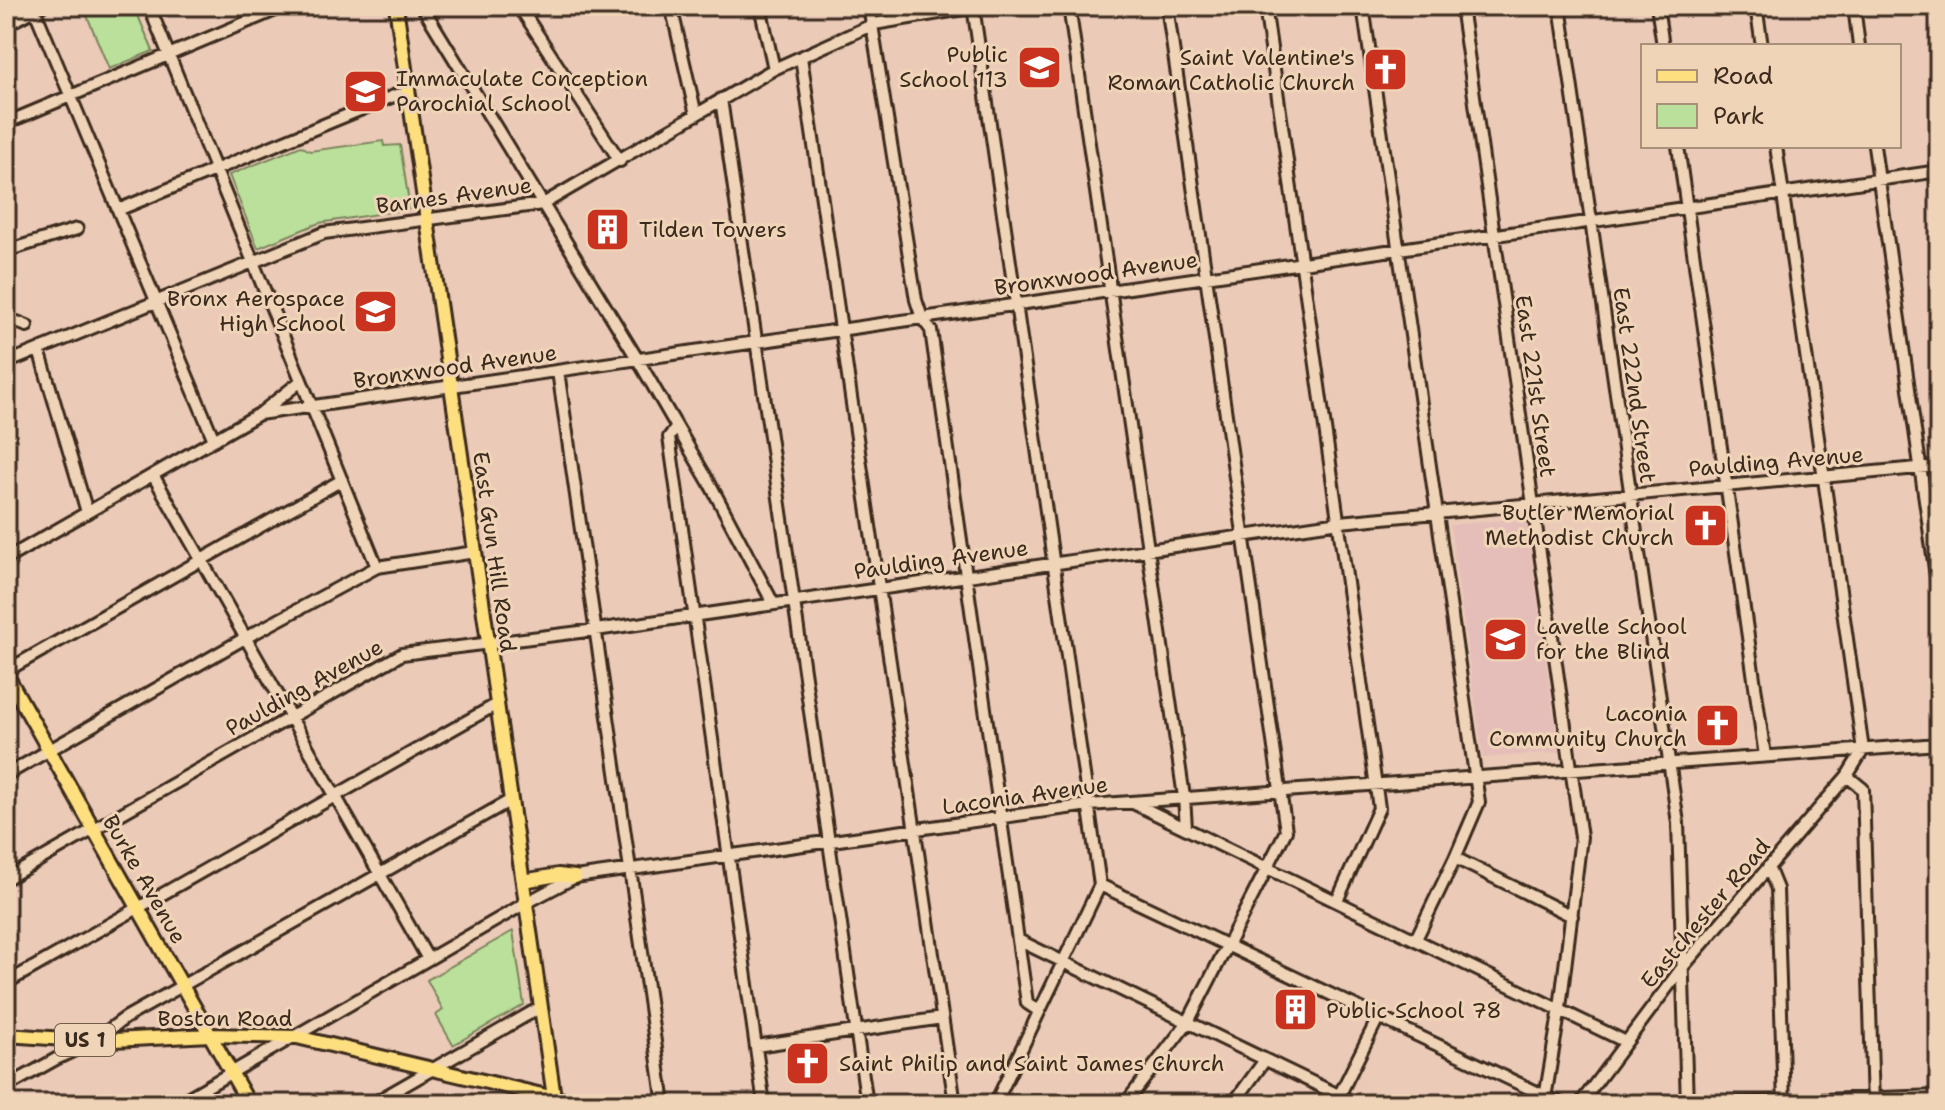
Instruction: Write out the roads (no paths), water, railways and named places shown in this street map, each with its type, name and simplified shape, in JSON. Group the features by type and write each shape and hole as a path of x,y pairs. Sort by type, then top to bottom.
{"main road":[{"name":"East Gun Hill Road","path":"396,6 541,1007 552,1102"},
{"name":"Burke Avenue","path":"6,672 249,1104"},
{"path":"523,881 558,875 575,877"},
{"name":"Boston Road","path":"6,1035 94,1041 210,1035 297,1037 433,1068 552,1102 580,1104"}],"street":[{"path":"149,6 377,567"},
{"path":"6,123 285,6"},
{"path":"422,6 638,360 710,484 773,603"},
{"path":"545,6 520,9 620,161"},
{"path":"671,6 696,115"},
{"path":"760,6 774,69"},
{"path":"869,6 916,300 922,318 931,330 1027,1003 1039,1011"},
{"path":"973,6 1100,885 995,1104"},
{"name":"Barnes Avenue","path":"6,363 324,233 543,204 774,69 874,24 981,6"},
{"path":"1069,6 1186,828"},
{"path":"1125,1104 1188,1022 1286,831 1167,6"},
{"path":"1265,6 1377,783 1379,808 1337,901"},
{"path":"1363,6 1479,805 1416,939"},
{"name":"East 221st Street","path":"1461,6 1581,837 1545,1101"},
{"name":"East 222nd Street","path":"1560,6 1678,823 1687,1104"},
{"path":"1657,6 1663,44"},
{"path":"1756,6 1762,44"},
{"path":"1854,6 1859,44"},
{"path":"6,25 37,7 71,97 214,440"},
{"path":"801,57 955,1104"},
{"path":"118,210 396,95 409,93"},
{"path":"721,99 867,1104"},
{"path":"1678,148 1765,756"},
{"path":"1776,148 1863,750"},
{"path":"1874,148 1939,597"},
{"name":"Bronxwood Avenue","path":"259,414 1939,171"},
{"path":"6,251 77,229"},
{"path":"6,324 17,322 27,326"},
{"path":"39,350 87,512"},
{"path":"558,371 664,1104"},
{"name":"Bronxwood Avenue","path":"7,553 87,512 259,414 301,381"},
{"path":"677,427 669,437 764,1104"},
{"name":"Paulding Avenue","path":"6,879 402,654 596,630 1340,522 1939,466"},
{"path":"153,475 428,959"},
{"path":"6,672 342,480"},
{"path":"6,775 245,638 377,567 475,552"},
{"path":"6,983 497,704"},
{"name":"Laconia Avenue","path":"177,1104 575,877 1130,801 1939,744"},
{"name":"Eastchester Road","path":"1580,1104 1681,969 1847,776 1863,750"},
{"path":"1847,776 1863,789 1873,1101"},
{"path":"6,1087 94,1041 125,1018 511,800"},
{"path":"1130,801 1626,1042"},
{"path":"1455,858 1572,916"},
{"path":"1768,867 1777,889 1784,1102"},
{"path":"1100,885 1545,1101 1562,1104"},
{"path":"1018,940 1265,1060 1337,1100 1357,1104"},
{"path":"372,1104 541,1007"},
{"path":"756,1046 942,1018"},
{"path":"1337,1100 1378,1018"},
{"path":"1233,1104 1265,1060"},
{"path":"1700,1104 1873,1101 1939,1096"}],"place":[{"name":"Public School 113","path":"1039,67"},
{"name":"Saint Valentine's Roman Catholic Church","path":"1386,70"},
{"name":"Immaculate Conception Parochial School","path":"365,91"},
{"name":"Tilden Towers","path":"608,229"},
{"name":"Bronx Aerospace High School","path":"376,311"},
{"name":"Butler Memorial Methodist Church","path":"1705,525"},
{"name":"Lavelle School for the Blind","path":"1505,639"},
{"name":"Laconia Community Church","path":"1718,726"},
{"name":"Public School 78","path":"1295,1010"},
{"name":"Saint Philip and Saint James Church","path":"808,1063"}]}
